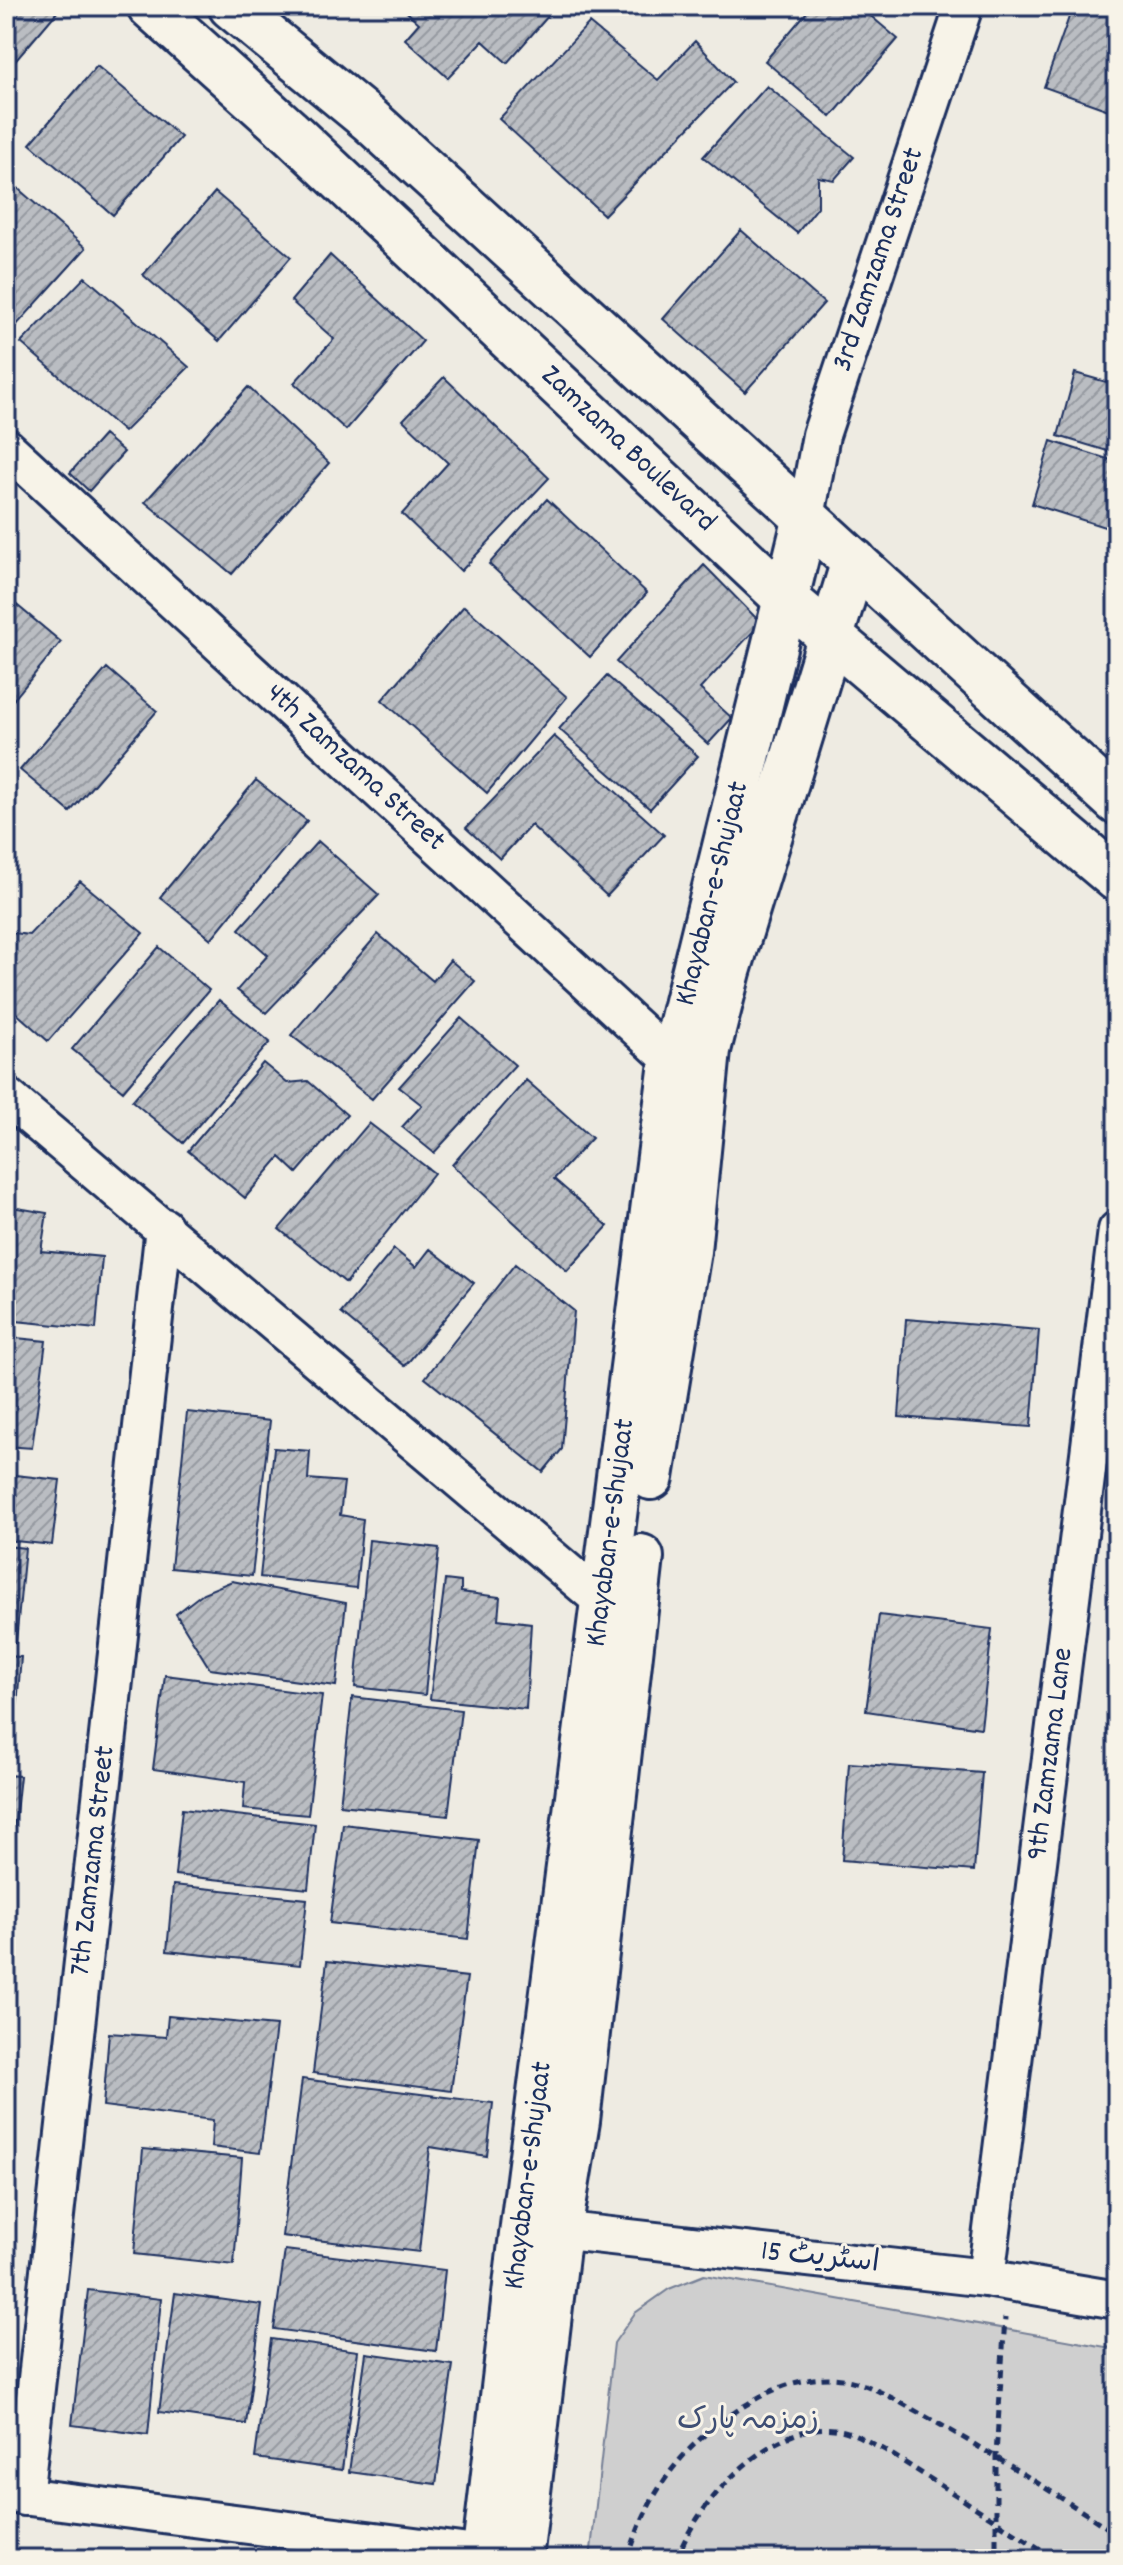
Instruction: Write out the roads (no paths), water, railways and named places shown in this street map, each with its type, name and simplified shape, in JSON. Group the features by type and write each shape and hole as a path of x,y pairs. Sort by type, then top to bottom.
{"main road":[{"name":"Zamzama Boulevard","path":"150,6 288,130 786,599 1117,879"},
{"path":"231,6 371,121 1117,802"},
{"name":"Khayaban-e-Shujaat","path":"497,2558 688,1075 786,599 806,517"},
{"name":"Khayaban-e-Shujaat","path":"688,1075 708,1050 728,971 854,561"}],"street":[{"name":"3rd Zamzama Street","path":"806,517 821,435 964,6"},
{"name":"4th Zamzama Street","path":"6,447 688,1075"},
{"path":"6,1096 618,1615"},
{"name":"7th Zamzama Street","path":"15,2496 164,1227"},
{"name":"9th Zamzama Lane","path":"996,2280 1117,1230"},
{"name":"اسٹریٹ 15","path":"541,2228 996,2280 1117,2300"},
{"path":"15,2496 497,2558"}],"park label":[{"name":"زمزمہ پارک","path":"748,2422"}]}
